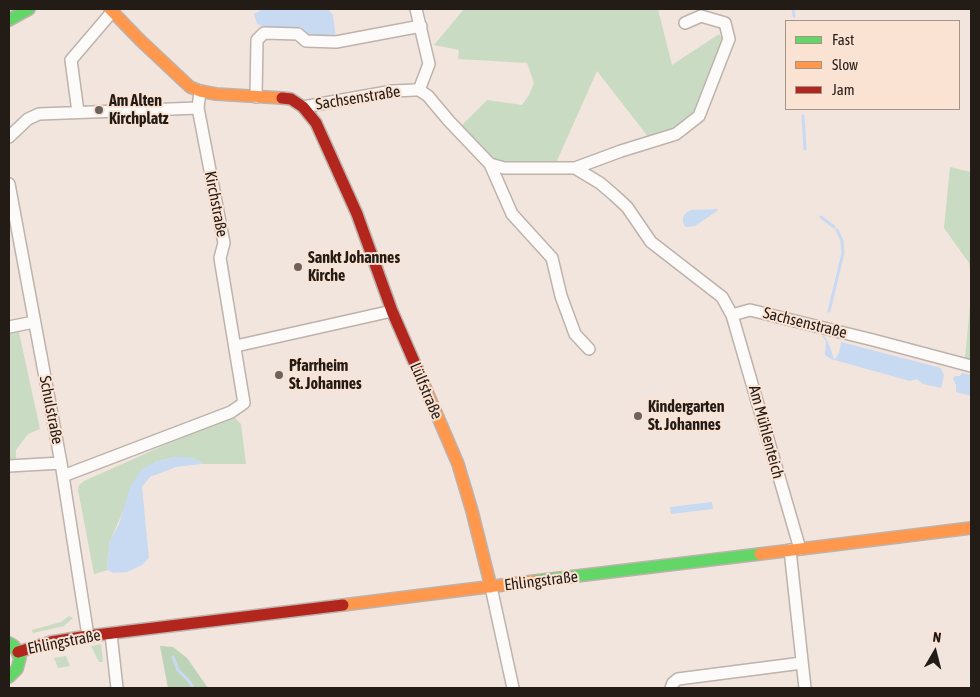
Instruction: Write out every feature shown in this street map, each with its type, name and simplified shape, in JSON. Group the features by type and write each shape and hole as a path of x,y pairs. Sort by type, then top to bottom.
{"street":[{"path":"9,20 30,9"},
{"path":"416,9 429,64 419,90"},
{"path":"78,112 72,60 111,10"},
{"name":"Sachsenstraße","path":"111,10 190,87 200,91 216,94 291,99 303,107 393,92 419,90 428,96 490,164 512,214 552,258 561,296 575,334 589,349"},
{"path":"490,164 504,168 575,168 620,151 676,134 700,116 729,39 725,23 701,16 685,23"},
{"path":"256,96 257,40 264,33 298,34 306,41 336,42 420,26"},
{"name":"Kirchstraße","path":"63,476 231,412 244,403 220,258 224,243 198,108 200,91"},
{"name":"Lülfstraße","path":"303,107 316,124 339,172 357,214 392,311 458,464 472,511 514,688"},
{"path":"9,137 28,119 39,114 198,108"},
{"path":"575,168 600,183 627,207 650,242 722,297 732,315"},
{"name":"Schulstraße","path":"9,184 61,462 78,561 88,636"},
{"name":"Sachsenstraße","path":"732,315 750,310 971,366"},
{"path":"236,346 392,311"},
{"name":"Am Mühlenteich","path":"732,315 795,550 805,688"},
{"path":"9,327 34,322"},
{"path":"9,466 61,462"},
{"name":"Ehlingstraße","path":"18,652 51,642 88,636 971,528"},
{"name":"Ehlingstraße","path":"110,634 117,688"},
{"name":"Ehlingstraße","path":"9,643 18,652 19,664 14,674 9,677"},
{"path":"671,688 678,679 802,663"}],"green space":[{"path":"464,9 658,9 672,65 719,34 725,42 710,82 689,120 668,133 649,138 597,71 556,163 504,165 492,159 461,126 487,100 522,105 534,83 527,63 458,59 459,50 434,45"},
{"path":"950,167 971,172 971,275 969,263 944,228"},
{"path":"971,295 971,360 965,358"},
{"path":"19,332 40,429 28,434 16,450 16,459 9,460 9,334"},
{"path":"232,415 241,424 246,464 202,464 198,460 187,457 176,457 155,462 125,507 110,541 108,570 94,574 78,490 79,485 84,481"},
{"path":"69,616 73,618 64,626 33,633 32,630 61,622"},
{"path":"101,644 103,662 99,662 91,646"},
{"path":"160,646 173,647 187,658 208,688 168,688"},
{"path":"66,656 70,666 58,668 54,658"}],"water":[{"path":"263,9 328,9 333,15 336,38 306,37 301,27 266,27 257,24 254,14"},
{"path":"718,209 695,226 686,227 683,223 683,217 691,210"},
{"path":"822,336 828,342 834,359 839,353 841,342 941,368 944,376 941,388 923,384 917,379 910,381 831,359 825,355 826,341"},
{"path":"962,373 971,375 971,396 956,392 956,385 953,379"},
{"path":"176,457 187,457 198,460 202,464 176,467 150,477 142,487 149,558 142,565 127,572 113,573 108,570 107,564 110,541 119,524 130,487 141,470 155,462"},
{"path":"712,502 713,509 671,514 670,507"}],"waterway":[{"path":"793,9 794,16"},
{"path":"803,116 805,149"},
{"path":"821,217 834,227"},
{"path":"829,311 843,253 842,241 837,230"},
{"path":"173,657 178,670 193,688"}],"traffic: fast":[{"path":"9,20 29,9"},
{"path":"535,581 760,554"},
{"path":"9,643 14,646 20,658 17,669 9,677"}],"traffic: slow":[{"path":"110,9 190,87 216,94 282,98"},
{"path":"422,380 458,464 491,587"},
{"path":"760,554 971,528"},
{"path":"343,605 535,581"}],"traffic: jam":[{"path":"282,98 291,99 303,107 316,123 357,214 392,311 422,380"},
{"path":"18,652 51,642 88,636 343,605"}],"place":[{"name":"Am Alten Kirchplatz","path":"99,110"},
{"name":"Sankt Johannes Kirche","path":"298,267"},
{"name":"Pfarrheim St. Johannes","path":"279,375"},
{"name":"Kindergarten St. Johannes","path":"638,416"}]}
